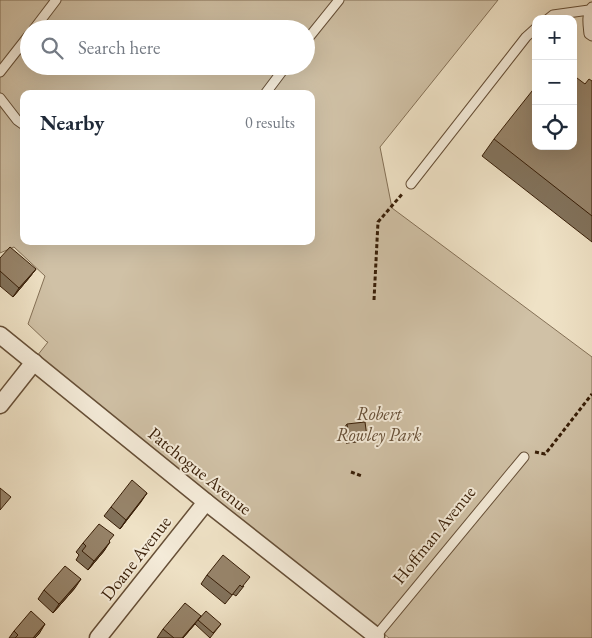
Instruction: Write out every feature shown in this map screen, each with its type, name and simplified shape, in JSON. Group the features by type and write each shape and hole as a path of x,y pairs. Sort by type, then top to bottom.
{"street":[{"name":"Patchogue Avenue","path":"0,335 376,637"},
{"path":"0,405 34,362"},
{"name":"Doane Avenue","path":"98,638 206,502"}],"lane":[{"path":"41,20 56,0"},
{"path":"315,30 339,0"},
{"path":"554,15 591,9 588,26 592,36"},
{"path":"411,184 532,32"},
{"path":"0,72 20,46"},
{"path":"268,90 279,75"},
{"path":"0,98 20,122"},
{"name":"Hoffman Avenue","path":"376,637 528,454"}],"path":[{"path":"374,300 378,222 411,184"},
{"path":"528,454 544,454 592,394"},
{"path":"351,472 362,476"}],"green space":[{"name":"Robert Rowley Park","path":"0,0 498,0 380,147 392,208 592,357 592,638 389,638 37,356 48,342 28,324 45,276 14,247 0,253"}],"building":[{"path":"577,78 585,84 589,79 592,81 592,216 494,139 532,91 532,150 577,150"},
{"path":"10,247 36,269 19,288 0,271 0,258"},
{"path":"365,422 367,437 349,439 347,424"},
{"path":"132,480 147,493 126,520 111,507"},
{"path":"0,488 11,497 0,510"},
{"path":"99,524 114,535 94,561 82,551 86,546 83,543"},
{"path":"223,555 250,577 232,595 207,575"},
{"path":"65,566 81,579 59,604 44,590"},
{"path":"185,603 201,616 182,638 174,638 163,629"},
{"path":"31,611 45,624 33,638 15,638 18,635 14,631"},
{"path":"206,611 221,624 213,633 198,620"}]}
